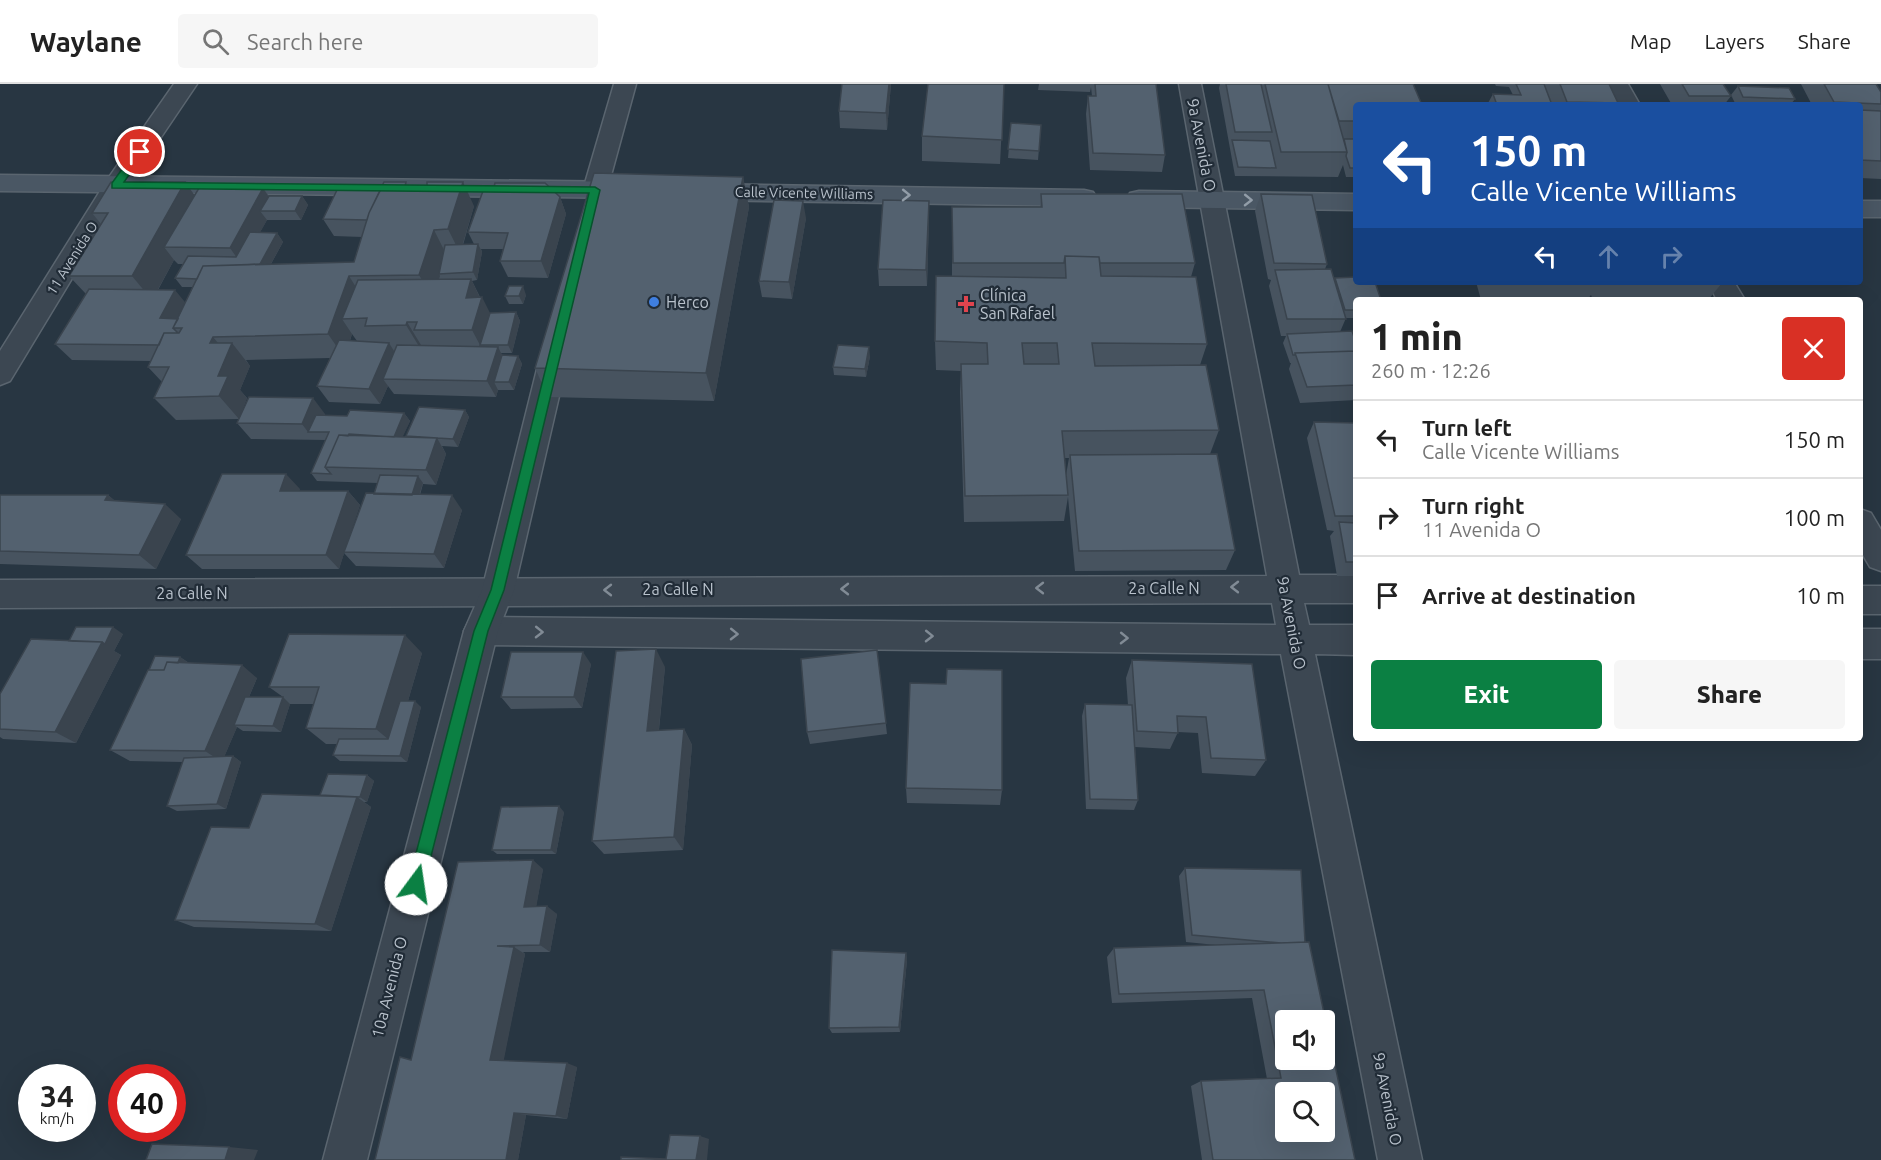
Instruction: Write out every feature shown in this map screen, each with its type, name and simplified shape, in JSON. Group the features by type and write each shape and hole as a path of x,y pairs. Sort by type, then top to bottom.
{"main road":[{"name":"Calle Vicente Williams","path":"0,183 1353,202"},
{"path":"1863,209 1881,209"}],"street":[{"name":"11 Avenida O","path":"0,374 116,186 186,84"},
{"path":"587,224 625,84"},
{"name":"9a Avenida O","path":"1190,84 1295,640 1400,1160"},
{"path":"1617,84 1626,102"},
{"name":"10a Avenida O","path":"345,1160 481,631 498,590 564,316"},
{"path":"1863,527 1881,558"},
{"name":"2a Calle N","path":"0,594 1286,587 1353,589"},
{"path":"1863,600 1881,600"},
{"path":"481,631 1353,640"},
{"path":"1863,644 1881,644"}],"building":[{"path":"842,84 889,84 886,113 839,111"},
{"path":"928,84 1004,84 1002,140 922,136"},
{"path":"1095,84 1156,84 1165,155 1093,153 1088,96 1096,96"},
{"path":"1226,84 1261,84 1272,132 1235,132"},
{"path":"1265,84 1328,84 1347,152 1281,152"},
{"path":"1328,84 1413,84 1421,102 1353,102 1353,121 1339,121"},
{"path":"1516,84 1544,84 1551,102 1496,102 1493,94 1521,95"},
{"path":"1560,84 1609,84 1618,102 1567,102"},
{"path":"1682,84 1723,84 1731,96 1689,96"},
{"path":"1824,84 1876,84 1881,92 1881,104 1834,102"},
{"path":"1738,86 1789,88 1795,99 1743,97"},
{"path":"1863,110 1881,111 1881,161 1863,160"},
{"path":"1011,123 1041,125 1039,151 1008,149"},
{"path":"1344,139 1353,139 1353,168 1350,168"},
{"path":"1232,140 1270,141 1276,168 1238,167"},
{"name":"Herco","path":"594,173 743,177 706,373 535,368"},
{"path":"111,182 185,182 132,276 69,276 108,213 92,213"},
{"path":"384,182 406,182 405,186 427,186 427,182 463,182 448,229 434,230 419,275 349,276 328,334 213,337 210,343 232,343 218,376 228,376 219,396 154,398 169,367 148,367 164,333 179,333 182,328 173,328 203,266 354,262 369,213"},
{"path":"495,183 545,183 560,197 541,261 500,261 508,233 468,232 483,191 493,191"},
{"path":"199,188 263,188 230,248 164,247"},
{"path":"338,188 381,189 367,220 323,219"},
{"path":"1041,194 1182,194 1195,263 1100,263 1099,257 1065,256 1064,263 953,263 952,207 1042,207"},
{"path":"1261,194 1312,195 1327,264 1274,263"},
{"path":"269,196 302,196 295,211 260,211"},
{"path":"774,200 803,201 789,282 759,281"},
{"path":"883,200 929,201 926,270 878,269"},
{"path":"250,232 277,233 260,264 203,266 197,279 175,278 188,256 236,257"},
{"path":"478,244 473,272 439,274 445,245"},
{"path":"1065,256 1099,257 1101,276 1196,277 1207,344 1092,343 1095,366 1206,365 1219,430 1062,431 1068,495 965,496 961,364 988,364 987,343 935,341 936,276 1066,278","holes":["1022,343 1057,343 1059,364 1024,364"]},
{"path":"1331,269 1346,319 1287,319 1275,270"},
{"path":"1353,277 1353,285 1376,285 1380,297 1353,297 1353,310 1345,310 1335,278"},
{"path":"471,279 466,298 482,297 472,330 414,330 417,322 407,322 406,325 365,326 367,318 342,319 358,280"},
{"path":"509,286 523,286 519,296 505,296"},
{"path":"89,289 175,290 160,318 178,319 173,328 178,333 164,333 159,345 55,344"},
{"path":"516,312 508,345 480,345 490,313"},
{"path":"1352,331 1353,351 1295,353 1293,355 1287,334"},
{"path":"339,340 389,343 369,389 317,386"},
{"path":"397,345 498,347 487,381 383,379"},
{"path":"838,345 869,347 865,369 833,367"},
{"path":"1353,351 1353,385 1307,387 1295,353"},
{"path":"502,355 518,356 509,382 494,382"},
{"path":"249,397 313,398 302,424 237,423"},
{"path":"419,407 465,410 453,439 406,436"},
{"path":"350,410 404,413 394,437 339,435 325,467 331,474 311,473 329,432 308,432 316,415 347,416"},
{"path":"1314,422 1353,423 1353,516 1335,516"},
{"path":"339,435 437,438 426,470 325,467"},
{"path":"1217,454 1235,550 1079,551 1070,455"},
{"path":"222,474 286,474 280,491 348,491 326,555 186,555"},
{"path":"380,475 418,476 412,495 374,494"},
{"path":"366,493 452,495 434,554 344,552"},
{"path":"0,495 108,495 105,500 165,504 139,555 0,551"},
{"path":"1339,522 1353,523 1353,562 1346,562"},
{"path":"76,627 113,627 105,644 69,641"},
{"path":"289,634 405,635 376,729 306,728 319,687 269,687"},
{"path":"31,639 102,642 55,732 0,729 0,694"},
{"path":"656,649 647,731 684,729 674,837 592,841 616,651"},
{"path":"877,650 886,723 807,732 801,659"},
{"path":"511,652 583,652 574,697 501,697"},
{"path":"155,656 180,657 178,663 167,662 164,670 149,670"},
{"path":"1132,660 1252,664 1266,760 1211,758 1206,717 1177,716 1178,733 1137,731"},
{"path":"167,662 242,665 205,751 110,750 148,670 164,670"},
{"path":"947,669 1002,670 1002,790 906,788 910,683 946,684"},
{"path":"245,697 283,697 273,726 234,725"},
{"path":"400,701 415,701 400,756 333,755 339,739 388,739"},
{"path":"1085,704 1132,705 1138,800 1090,799"},
{"path":"233,756 217,804 167,806 184,758"},
{"path":"328,774 367,775 360,797 320,795"},
{"path":"262,794 357,797 315,924 175,920 211,827 249,828"},
{"path":"559,806 551,850 492,850 501,807"},
{"path":"533,860 524,907 547,906 540,945 497,946 514,947 490,1060 567,1063 556,1116 514,1113 506,1160 375,1160 400,1057 411,1060 458,862"},
{"path":"1185,868 1301,870 1305,942 1281,943 1192,935"},
{"path":"1309,942 1323,1010 1275,1010 1275,1047 1264,990 1119,994 1114,948"},
{"path":"832,950 906,953 899,1027 829,1028"},
{"path":"1335,1065 1355,1160 1213,1160 1201,1081 1281,1078 1279,1070 1335,1070"},
{"path":"670,1135 700,1136 696,1160 621,1160 621,1157 666,1159"},
{"path":"152,1144 229,1147 225,1160 146,1160"}],"place":[{"name":"Herco","path":"654,302"},
{"name":"Clínica San Rafael","path":"966,304"}],"route":[{"path":"140,152 116,186 595,190 498,590 481,631 416,884"}]}
